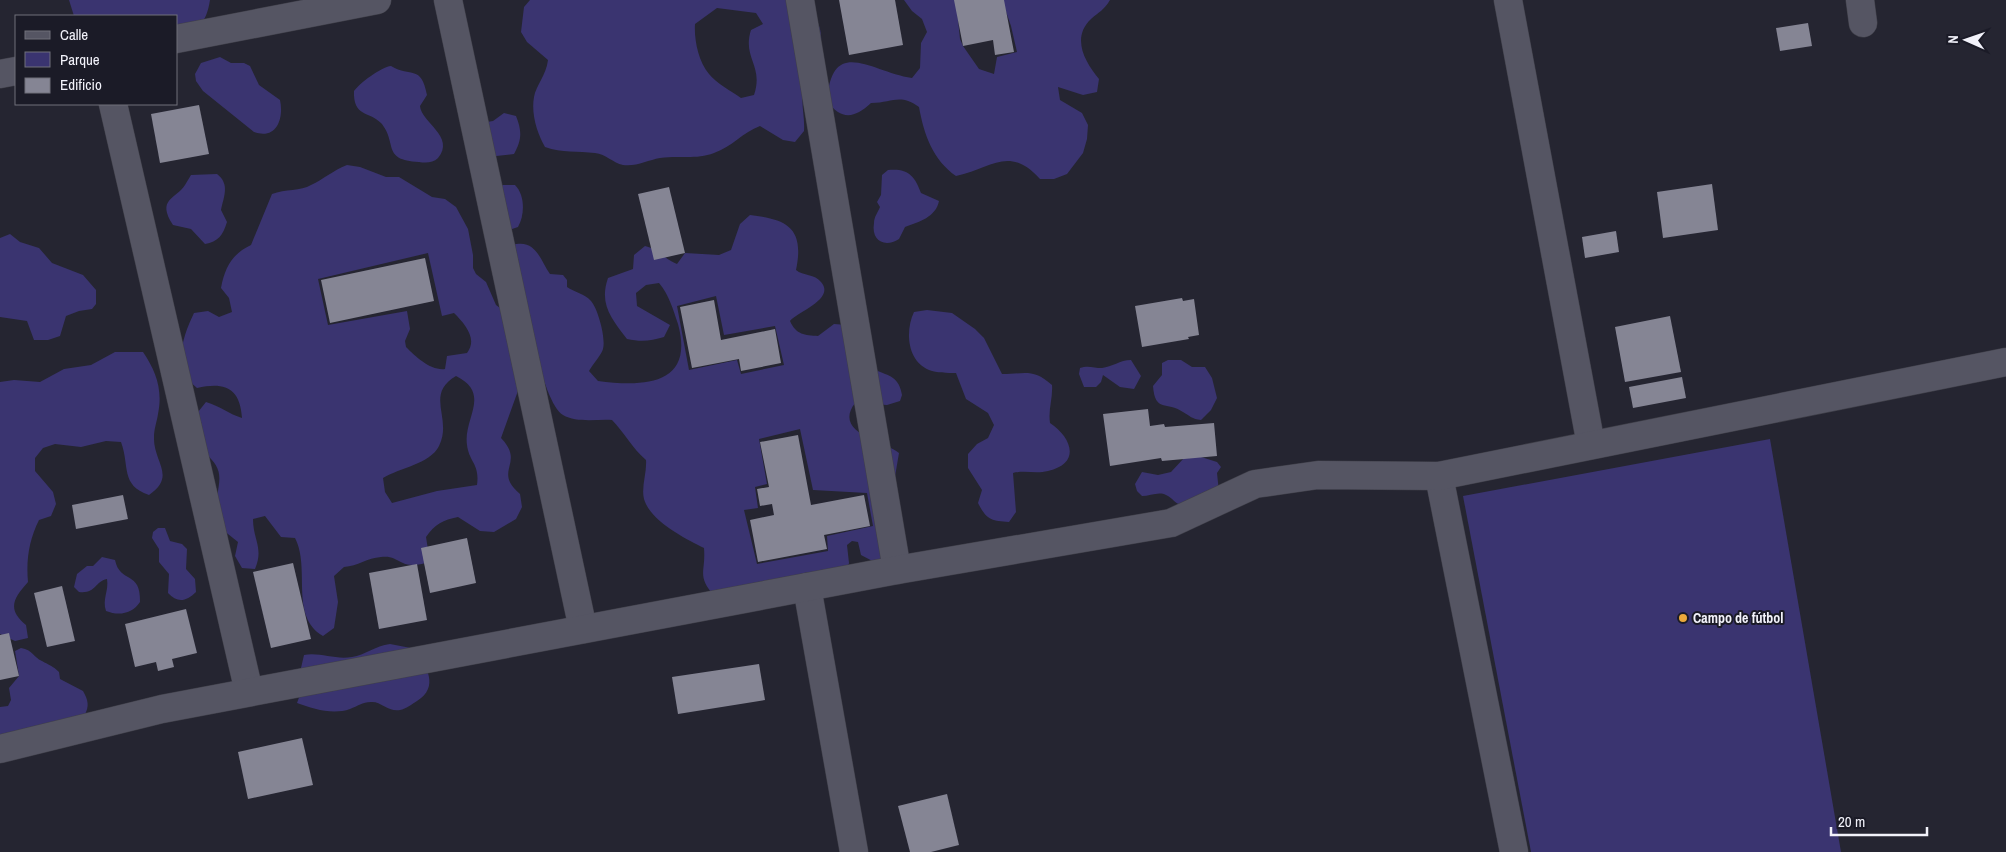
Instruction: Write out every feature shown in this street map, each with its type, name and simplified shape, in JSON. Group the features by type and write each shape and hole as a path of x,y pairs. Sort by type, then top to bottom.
{"street":[{"path":"178,39 377,0"},
{"path":"448,0 583,629"},
{"path":"800,0 897,570"},
{"path":"1508,0 1591,446"},
{"path":"0,74 15,71"},
{"path":"113,105 249,692"},
{"path":"0,749 162,709 249,692 897,570 1171,523 1255,484 1318,475 1440,476 2006,362"},
{"path":"1440,476 1514,852"},
{"path":"807,587 854,852"}],"green space":[{"path":"69,0 210,0 206,15 200,25 178,36 178,15 74,15"},
{"path":"530,0 802,0 810,9 819,25 821,33 820,50 803,92 804,131 795,142 783,140 760,126 726,147 707,155 660,158 628,165 619,164 599,154 564,151 545,147 535,123 533,103 548,60 527,42 521,32 524,7","holes":["717,8 756,13 763,24 751,30 749,40 756,85 754,95 741,98 716,81 705,69 698,50 695,24"]},
{"path":"904,0 956,0 960,39 963,46 979,69 994,74 997,57 1017,52 1002,0 1110,0 1085,26 1082,34 1082,50 1085,58 1099,79 1097,92 1083,95 1058,87 1060,100 1082,113 1088,125 1083,153 1067,174 1054,179 1040,179 1019,163 1009,161 990,164 956,176 948,170 936,155 927,137 919,107 912,103 906,100 896,100 871,103 859,112 848,115 837,112 832,107 827,101 830,81 837,69 845,63 856,62 912,78 920,68 921,43 927,32 922,19 912,11"},
{"path":"220,57 231,63 244,63 250,66 259,85 280,100 280,120 273,130 262,134 254,132 203,91 196,81 195,74 201,63"},
{"path":"391,66 418,75 425,85 427,95 420,106 443,143 438,158 434,161 407,161 399,158 392,149 389,137 381,123 363,112 356,105 354,91 376,72"},
{"path":"504,113 516,116 520,131 519,144 514,154 487,157 481,123 493,121"},
{"path":"347,165 360,167 386,177 399,177 432,197 445,199 456,207 468,229 473,255 473,268 476,274 486,282 496,305 507,313 519,388 501,438 511,454 509,479 512,486 520,494 522,507 516,519 494,532 480,531 458,517 440,523 426,537 430,562 409,565 390,557 381,557 344,567 334,576 338,602 334,628 323,636 313,627 307,617 303,604 301,564 295,538 281,537 265,516 253,519 258,549 257,562 255,569 242,568 235,556 238,542 218,526 217,497 219,472 214,462 203,451 198,412 206,402 242,418 241,408 238,399 229,389 215,386 197,388 184,371 182,352 186,332 194,313 208,311 219,317 232,312 229,298 221,288 227,268 234,257 251,245 272,194 307,187","holes":["428,253 442,316 454,313 466,327 471,337 470,348 467,353 447,356 445,369 429,366 406,347 405,341 410,329 407,311 328,325 318,279","456,376 467,383 474,399 474,407 467,435 467,445 476,468 477,485 437,491 392,503 385,492 383,478 422,461 435,452 442,436 443,426 440,399 442,391 447,383"]},
{"path":"888,170 901,170 910,174 921,193 939,201 931,215 905,227 899,239 894,242 884,243 877,238 874,229 875,219 880,207 877,202 881,195 882,175"},
{"path":"217,174 225,186 221,210 227,222 224,231 219,237 213,242 205,244 191,229 173,225 166,210 169,200 181,190 191,175"},
{"path":"502,185 515,185 521,194 523,205 522,217 518,227 512,229 503,219"},
{"path":"750,215 774,219 790,228 798,244 796,270 812,276 821,282 824,288 820,299 794,317 790,321 792,326 798,332 805,335 818,336 834,324 847,325 875,370 893,378 899,384 902,395 900,401 887,405 855,403 850,414 850,422 855,429 864,435 899,453 880,565 861,555 858,542 852,541 847,545 849,563 847,570 715,597 709,590 703,574 704,548 661,522 648,507 643,494 646,460 612,420 574,419 563,415 554,405 539,363 525,309 512,245 520,244 532,247 550,274 563,275 567,280 567,287 586,297 594,305 601,324 604,344 601,354 589,371 598,381 615,383 648,382 661,378 672,371 679,360 681,344 678,324 672,308 659,283 646,285 636,293 637,306 670,325 664,337 646,341 627,339 608,310 605,296 608,278 633,269 634,255 645,246 677,264 685,253 719,255 731,250 740,224","holes":["716,296 724,335 775,326 784,365 741,374 737,360 689,370 677,306","800,429 813,490 867,493 873,526 827,536 828,551 757,564 744,510 758,508 755,487 767,484 759,439"]},
{"path":"10,234 20,242 39,248 52,263 83,275 96,290 96,304 92,309 66,316 60,336 48,340 34,340 27,321 0,317 0,238"},
{"path":"927,310 952,313 975,329 984,338 1002,374 1034,374 1052,385 1050,423 1068,442 1069,456 1066,462 1059,467 1048,471 1013,473 1016,512 1009,522 993,520 984,513 978,503 982,490 968,468 968,454 977,444 988,438 994,425 988,413 966,399 956,373 929,370 916,360 912,353 909,336 911,320 914,312"},
{"path":"115,352 143,352 155,374 160,397 154,437 162,468 163,475 161,481 157,488 149,495 134,486 128,474 121,442 106,441 81,447 55,444 43,448 35,458 35,471 53,492 56,504 51,516 39,520 33,535 27,566 28,582 14,604 16,614 26,625 28,638 15,641 0,634 0,382 14,380 40,382 64,369 91,365"},
{"path":"1131,360 1141,376 1134,389 1120,387 1103,375 1101,382 1096,387 1084,387 1079,374 1080,368 1102,368"},
{"path":"1168,360 1181,360 1192,367 1205,367 1212,378 1217,398 1211,410 1201,420 1163,405 1156,400 1153,386 1162,375 1162,363"},
{"path":"1770,439 1841,852 1531,852 1463,496"},
{"path":"1198,456 1217,462 1221,467 1217,473 1219,492 1183,506 1163,494 1142,496 1137,491 1135,484 1142,472 1158,475 1171,472 1185,457"},
{"path":"158,528 165,528 170,541 182,544 187,549 186,569 195,579 196,592 189,598 178,600 168,593 169,574 159,562 159,549 152,538 153,532"},
{"path":"102,557 115,560 121,572 137,585 140,602 133,609 125,613 120,614 106,611 107,579 92,590 85,592 79,592 74,587 77,574 87,566 93,566"},
{"path":"390,644 416,649 427,669 429,676 428,689 424,695 411,705 396,710 375,702 368,702 343,711 330,711 297,703 305,681 301,668 304,655 316,654 346,658"},
{"path":"21,648 28,650 55,668 59,672 60,679 83,691 88,706 84,716 0,743 0,707 8,706 11,700 9,688 19,676 15,651"}],"building":[{"path":"839,0 895,0 903,45 849,55"},
{"path":"954,0 1004,0 1014,52 995,55 993,40 963,46"},
{"path":"1808,23 1812,46 1780,51 1776,28"},
{"path":"199,105 209,154 160,163 151,114"},
{"path":"1712,184 1718,230 1663,238 1657,192"},
{"path":"669,187 685,253 654,260 638,194"},
{"path":"1616,231 1619,252 1585,258 1582,237"},
{"path":"425,258 434,301 330,323 321,280"},
{"path":"1182,298 1183,301 1194,299 1199,335 1188,337 1189,339 1142,347 1135,306"},
{"path":"714,300 721,340 775,329 781,363 741,371 739,359 692,368 680,307"},
{"path":"1670,316 1681,372 1625,382 1615,327"},
{"path":"1682,377 1686,398 1633,408 1629,387"},
{"path":"1148,409 1150,426 1164,424 1165,427 1214,423 1217,456 1162,461 1161,458 1110,466 1103,414"},
{"path":"798,435 811,505 864,495 870,526 824,535 827,549 758,562 750,520 774,515 772,504 760,506 757,489 769,487 760,442"},
{"path":"123,495 128,519 76,529 72,505"},
{"path":"467,538 476,583 430,593 421,548"},
{"path":"293,563 311,639 271,648 253,572"},
{"path":"417,564 427,620 379,629 369,573"},
{"path":"62,586 75,641 47,647 34,593"},
{"path":"186,609 197,653 172,659 174,667 158,671 156,662 135,667 125,624"},
{"path":"9,633 19,676 0,680 0,635"},
{"path":"759,664 765,700 678,714 672,677"},
{"path":"302,738 313,785 248,799 238,752"},
{"path":"947,794 959,845 931,852 910,852 898,806"}],"place":[{"name":"Campo de fútbol","path":"1683,618"}]}
